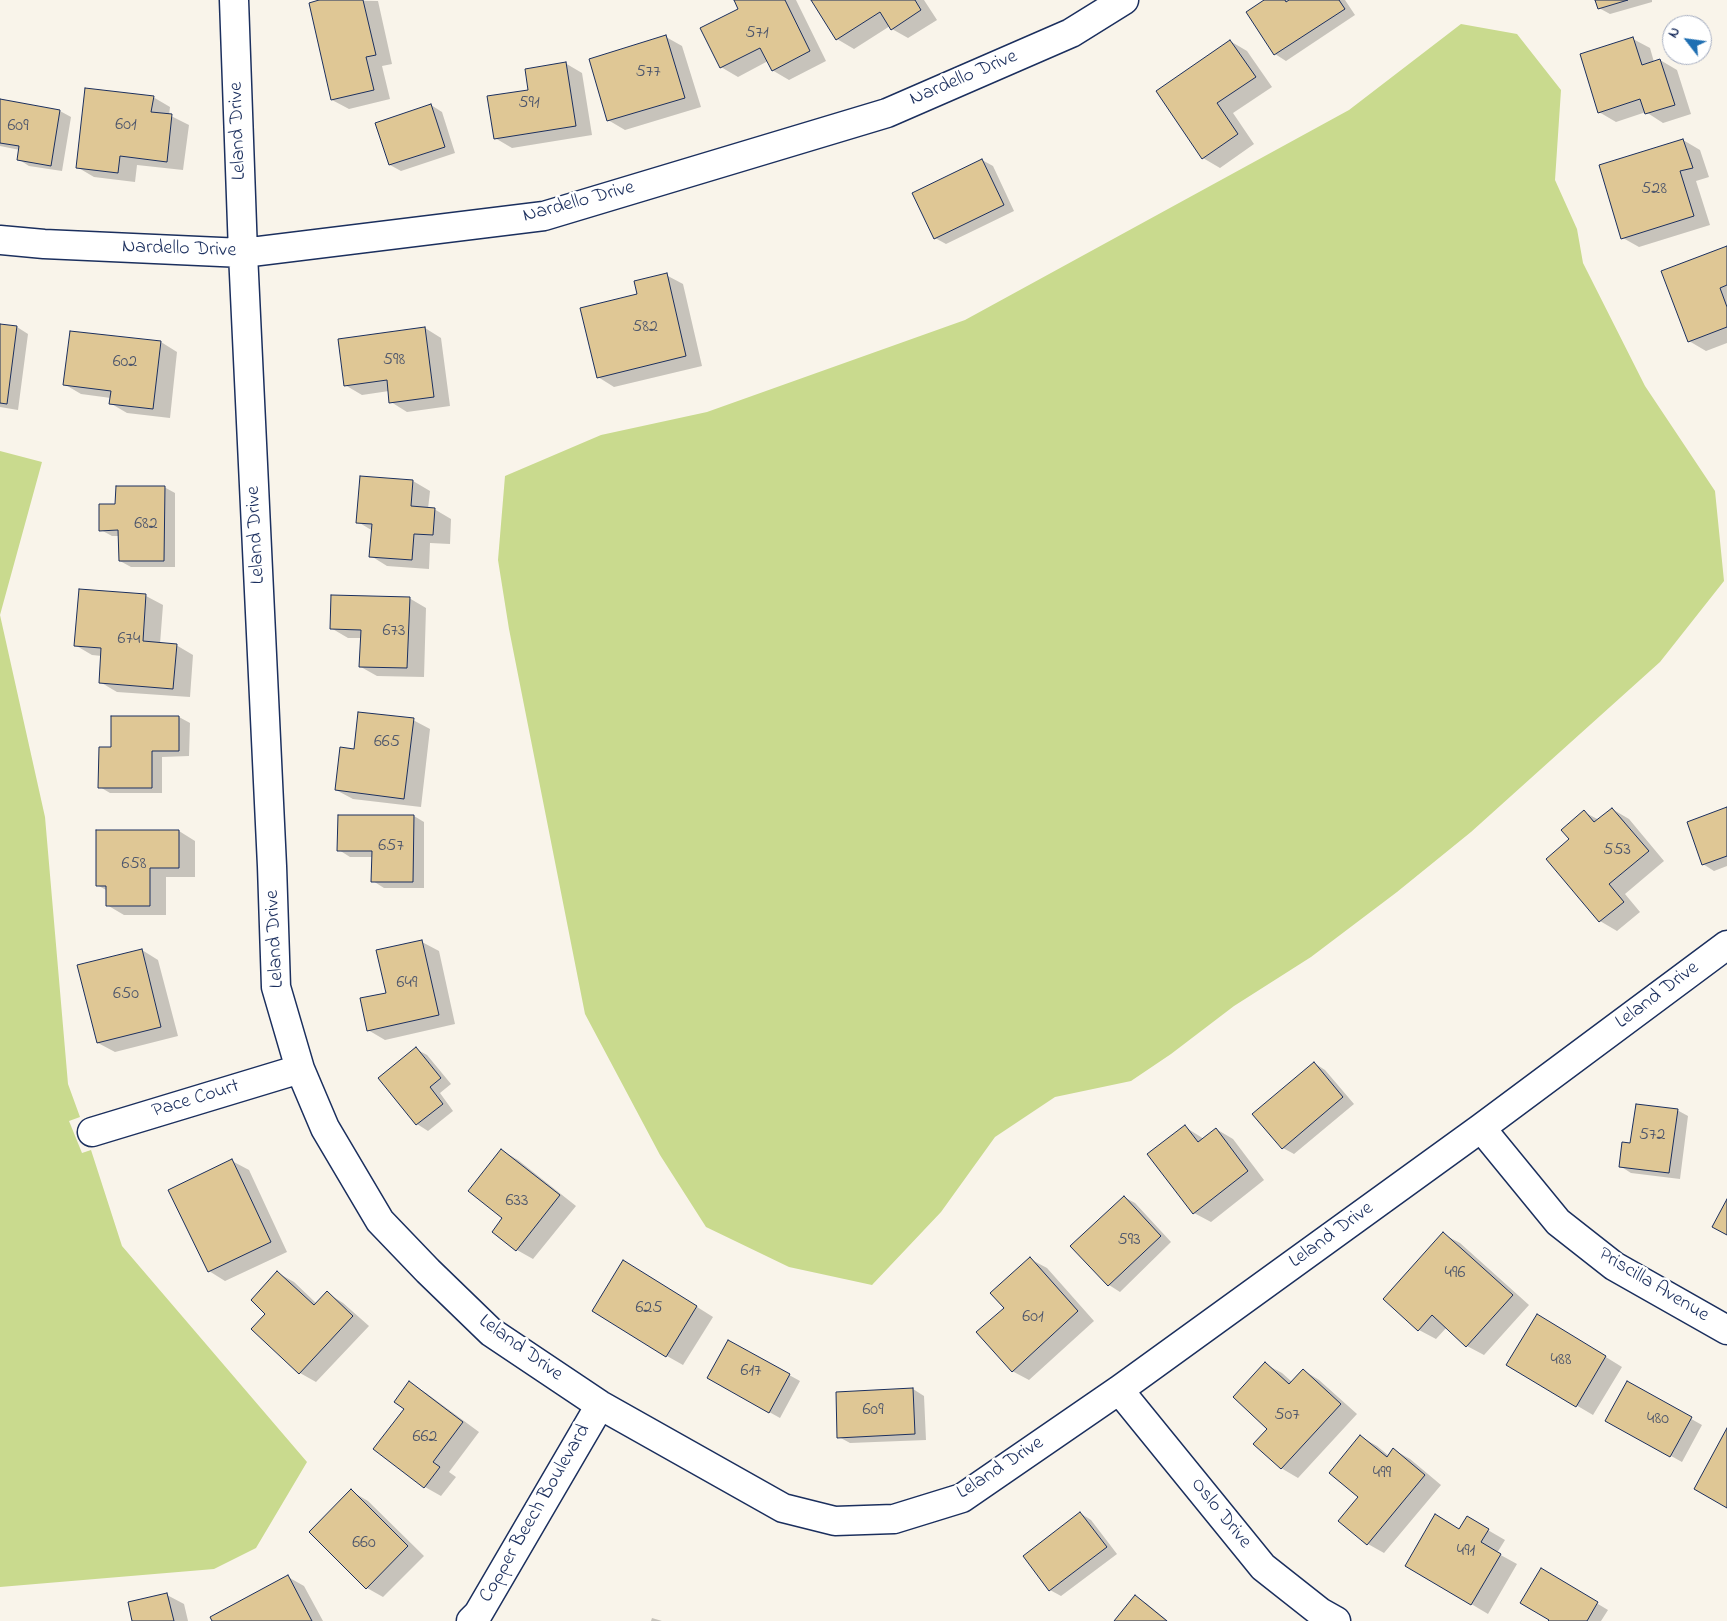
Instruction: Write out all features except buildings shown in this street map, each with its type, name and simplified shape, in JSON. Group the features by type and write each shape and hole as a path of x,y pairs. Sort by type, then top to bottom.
{"street":[{"name":"Leland Drive","path":"234,0 243,253 276,987 300,1069 325,1128 380,1221 491,1332 600,1405 783,1508 835,1521 894,1519 962,1498 1119,1390 1482,1128 1727,945"},
{"name":"Nardello Drive","path":"0,240 44,244 243,253 544,216 887,113 1070,33 1124,0"},
{"name":"Pace Court","path":"92,1132 300,1069"},
{"name":"Priscilla Avenue","path":"1482,1128 1558,1222 1614,1266 1727,1330"},
{"name":"Oslo Drive","path":"1119,1390 1263,1568 1320,1612 1336,1621"},
{"name":"Copper Beech Boulevard","path":"472,1621 478,1614 600,1405"}],"green space":[{"path":"1461,24 1517,34 1561,90 1555,180 1577,229 1583,263 1645,386 1715,491 1724,581 1660,662 1471,832 1397,892 1311,957 1234,1006 1171,1054 1131,1081 1055,1097 995,1137 941,1212 872,1285 789,1267 706,1227 660,1155 585,1014 509,629 498,560 505,476 601,435 707,412 965,320 1349,110"},
{"path":"0,451 42,462 0,615"},
{"path":"0,615 45,817 68,1084 80,1117 69,1121 82,1153 91,1150 122,1246 307,1462 256,1548 214,1569 0,1587"}]}
